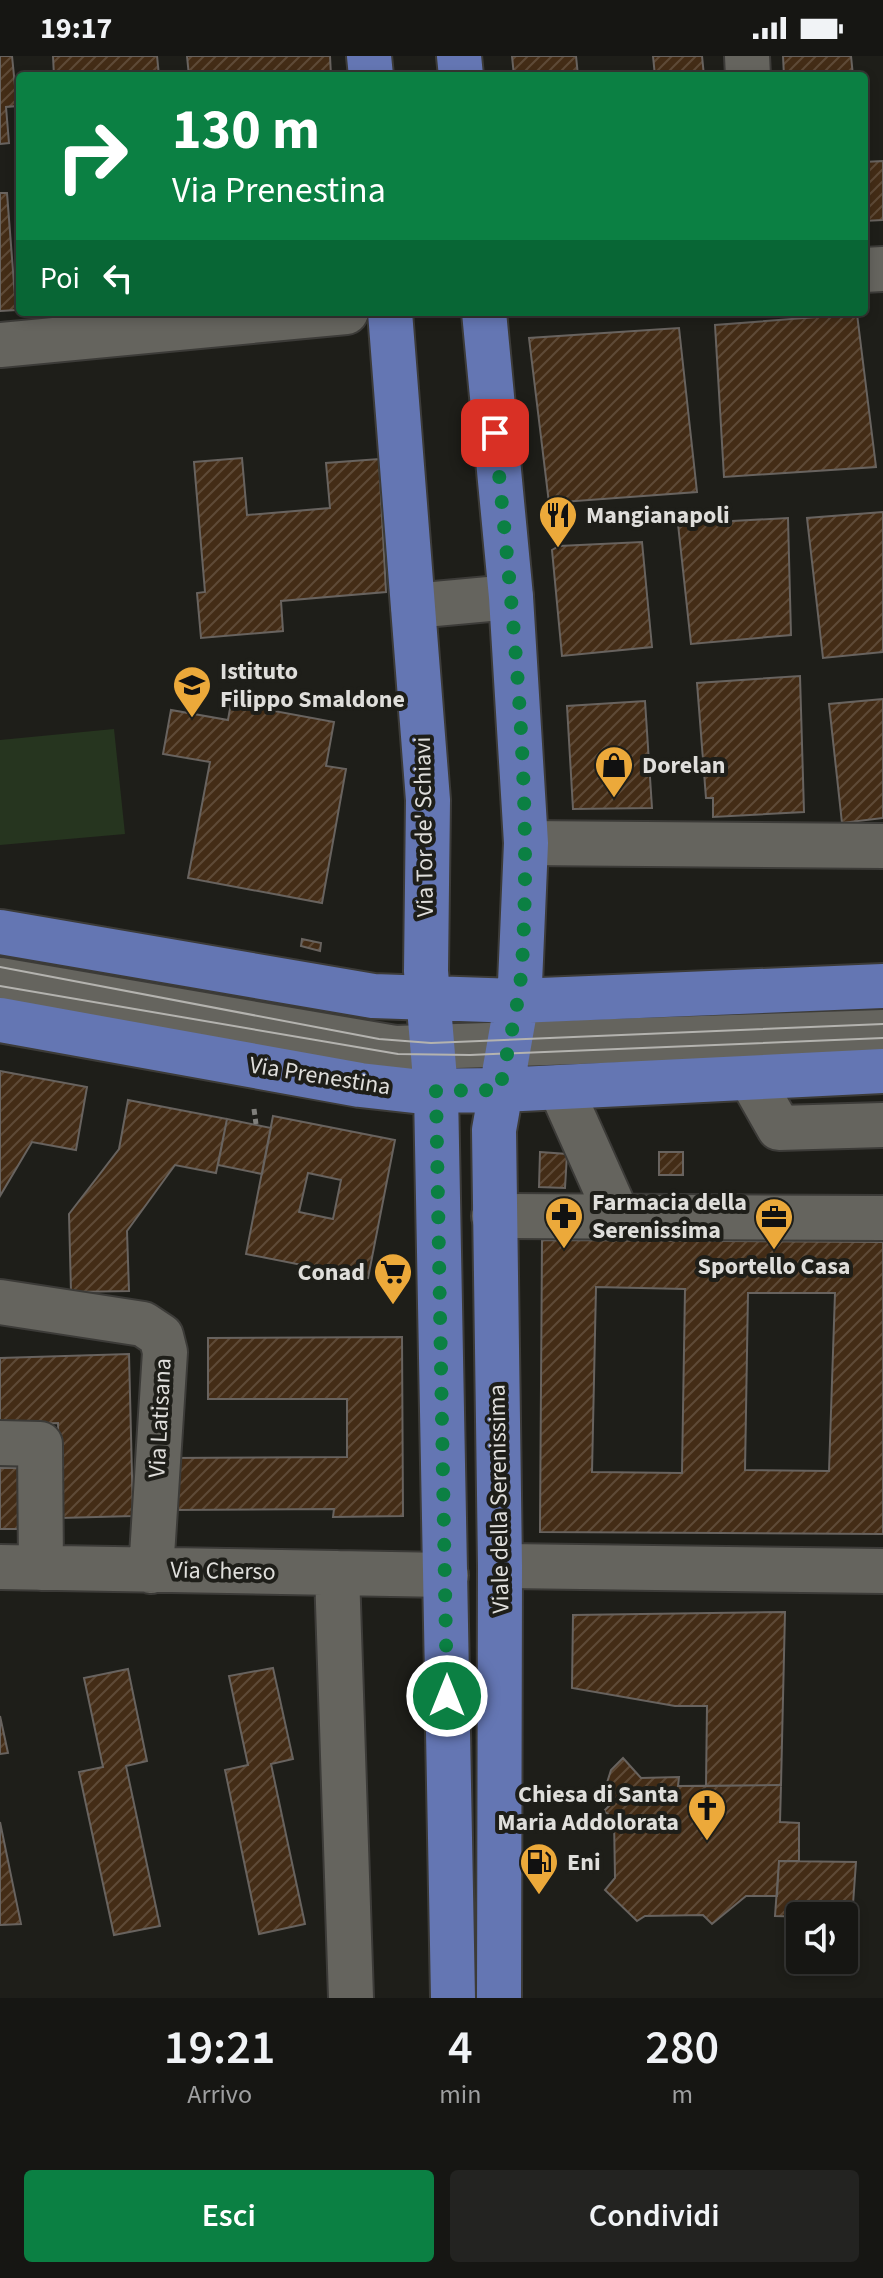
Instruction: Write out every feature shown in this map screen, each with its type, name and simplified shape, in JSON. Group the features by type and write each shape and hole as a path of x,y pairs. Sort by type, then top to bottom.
{"main road":[{"name":"Via Tor de' Schiavi","path":"390,316 428,800 427,999"},
{"path":"484,316 511,597 526,843 517,1001"},
{"path":"0,932 304,987 427,999 517,1001 883,986"},
{"path":"427,999 436,1091 453,1998"},
{"name":"Viale della Serenissima","path":"499,1998 500,1566 494,1130 517,1001"},
{"name":"Via Prenestina","path":"1,1009 360,1085 436,1091 883,1071"}],"street":[{"path":"0,345 304,316"},
{"path":"413,606 511,597"},
{"path":"526,843 883,846"},
{"path":"1,1009 379,1047 508,1046 883,1032"},
{"path":"750,1077 779,1128 883,1125"},
{"path":"560,1087 618,1217"},
{"path":"494,1216 883,1218"},
{"name":"Via Latisana","path":"0,1302 143,1324 161,1336 165,1352 151,1571"},
{"path":"0,1443 40,1444 20,1568"},
{"path":"500,1566 883,1571"},
{"name":"Via Cherso","path":"20,1568 446,1575"},
{"path":"337,1573 351,1998"}],"path":[{"path":"254,1109 256,1124"}],"green space":[{"path":"114,729 125,834 0,845 0,740"}],"building":[{"path":"0,56 12,56 16,106 6,107 9,143 0,144"},
{"path":"53,56 157,56 159,72 54,72"},
{"path":"187,56 330,56 331,72 189,72"},
{"path":"512,56 576,56 578,72 514,72"},
{"path":"653,56 702,56 704,72 655,72"},
{"path":"783,56 851,56 853,72 784,72"},
{"path":"883,161 883,220 868,221 868,162"},
{"path":"0,193 7,193 16,310 0,311"},
{"path":"857,316 876,467 724,477 715,325"},
{"path":"679,328 697,492 549,503 529,338"},
{"path":"242,458 247,515 330,508 326,463 379,459 386,592 281,601 283,631 201,638 197,593 205,592 194,462"},
{"path":"883,512 883,652 823,658 807,518"},
{"path":"788,518 791,635 691,644 678,524"},
{"path":"642,542 652,647 562,656 552,550 559,546"},
{"path":"800,676 804,812 713,817 713,798 706,798 697,683"},
{"path":"883,699 883,818 842,823 829,704"},
{"path":"645,701 652,808 573,809 567,706"},
{"path":"231,703 334,722 326,766 346,769 322,903 188,878 210,762 163,754 171,710 228,720"},
{"path":"302,939 321,943 320,951 301,946"},
{"path":"0,1071 87,1087 76,1150 32,1142 0,1196"},
{"path":"128,1100 227,1119 216,1173 175,1165 127,1231 129,1291 71,1292 69,1214 119,1149"},
{"path":"273,1116 395,1140 368,1278 246,1254","holes":["308,1173 341,1180 333,1219 299,1212"]},
{"path":"227,1119 271,1128 262,1174 218,1165"},
{"path":"540,1152 567,1154 565,1188 539,1187"},
{"path":"659,1152 683,1152 683,1175 659,1175"},
{"path":"542,1240 883,1242 883,1534 540,1532","holes":["596,1287 685,1289 682,1473 592,1472","748,1293 835,1293 829,1471 745,1470"]},
{"path":"402,1337 403,1516 333,1517 334,1509 169,1510 169,1458 347,1457 347,1399 208,1399 208,1338"},
{"path":"129,1354 133,1516 60,1518 58,1423 0,1425 0,1358"},
{"path":"0,1468 21,1468 20,1529 0,1529"},
{"path":"785,1612 781,1785 706,1786 707,1706 675,1706 572,1688 573,1615"},
{"path":"273,1668 293,1759 271,1764 305,1924 259,1934 225,1770 248,1765 229,1676"},
{"path":"128,1669 147,1761 126,1766 160,1926 114,1935 79,1772 103,1767 84,1678"},
{"path":"0,1716 8,1753 0,1754"},
{"name":"Chiesa di Santa Maria Addolorata","path":"623,1758 641,1778 679,1777 678,1786 781,1785 780,1822 799,1823 799,1861 779,1861 777,1896 746,1896 712,1924 703,1915 645,1916 637,1921 605,1890 615,1878 614,1819 604,1811 616,1799 606,1786 611,1770"},
{"path":"0,1822 21,1924 0,1925"},
{"path":"779,1861 856,1862 853,1902 786,1902 786,1916 775,1916"}],"tram line":[{"path":"0,967 379,1039 431,1043 883,1024"},
{"path":"0,986 398,1054 470,1055 883,1038"}],"place":[{"name":"Mangianapoli","path":"558,549"},
{"name":"Istituto Filippo Smaldone","path":"192,719"},
{"name":"Dorelan","path":"614,799"},
{"name":"Farmacia della Serenissima","path":"564,1250"},
{"name":"Sportello Casa","path":"774,1251"},
{"name":"Conad","path":"393,1306"},
{"name":"Chiesa di Santa Maria Addolorata","path":"707,1842"},
{"name":"Eni","path":"539,1896"}],"route":[{"path":"447,1696 446,1494 436,1091 500,1090 520,983 525,901 525,807 511,597 495,433"}]}
